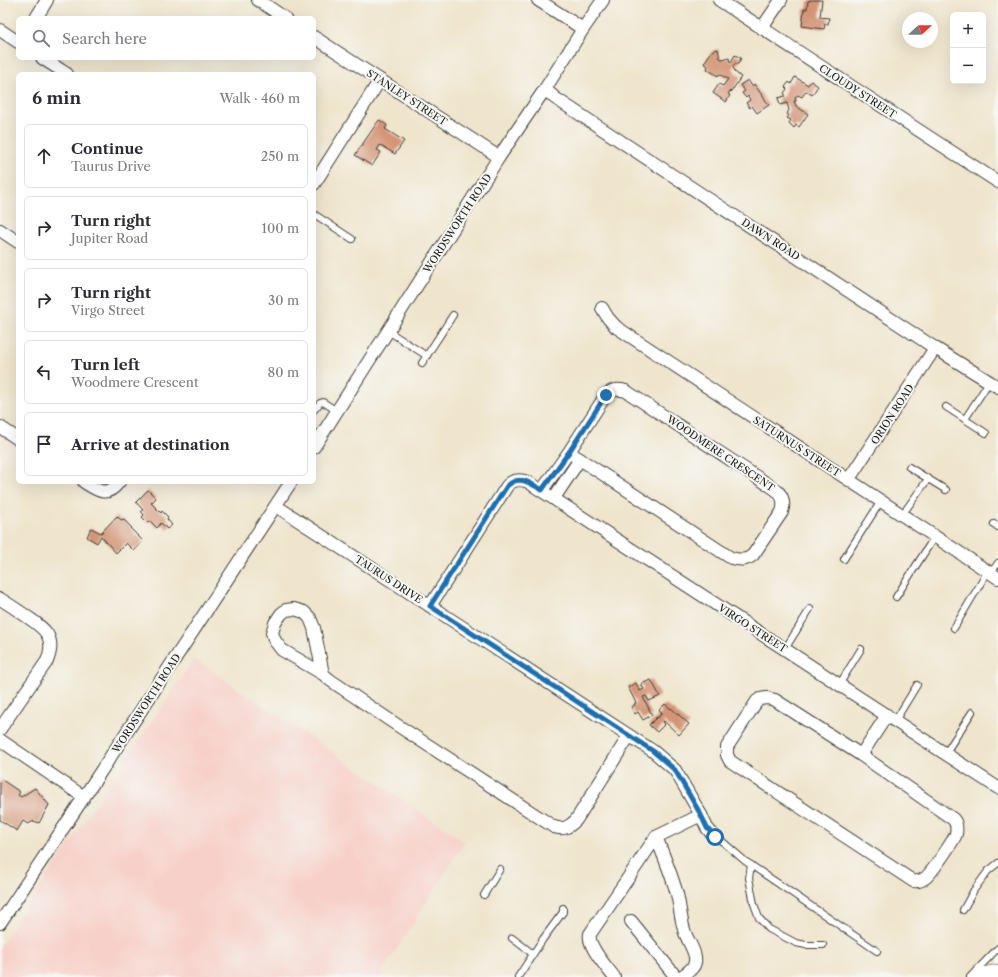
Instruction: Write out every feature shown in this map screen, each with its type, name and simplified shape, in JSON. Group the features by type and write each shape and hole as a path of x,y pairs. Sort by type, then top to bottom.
{"main road":[{"path":"981,977 998,974"}],"street":[{"path":"37,16 47,0"},
{"path":"258,0 282,16"},
{"path":"538,0 583,29"},
{"name":"WORDSWORTH ROAD","path":"316,444 499,157 545,90 603,0"},
{"name":"CLOUDY STREET","path":"719,0 998,182"},
{"path":"762,28 781,0"},
{"path":"0,30 16,41"},
{"name":"STANLEY STREET","path":"316,38 499,157"},
{"path":"45,60 63,72"},
{"path":"316,181 380,80"},
{"name":"DAWN ROAD","path":"545,90 935,348 994,384"},
{"path":"0,230 16,241"},
{"name":"SATURNUS STREET","path":"602,308 616,327 992,574"},
{"name":"ORION ROAD","path":"849,479 935,348"},
{"name":"WOODMERE CRESCENT","path":"542,490 606,395 612,390 621,390 626,391 775,489 782,497 782,512 753,555 746,559 738,560 731,558 569,452"},
{"path":"0,427 16,438"},
{"path":"554,498 580,459"},
{"name":"VIRGO STREET","path":"430,606 507,486 511,482 522,480 542,490 998,788"},
{"path":"87,484 103,492 115,488 118,484"},
{"name":"WORDSWORTH ROAD","path":"0,923 4,908 84,797 291,484"},
{"name":"TAURUS DRIVE","path":"276,506 653,751 675,770 707,828 715,837"},
{"path":"0,599 40,625 50,639 50,650 47,661 0,729"},
{"path":"323,674 314,628 310,618 304,612 294,608 286,610 281,614 275,623 272,633 275,641 282,650 323,674 397,725 557,828 562,829 568,827 576,820 629,736"},
{"path":"767,698 775,700 861,755 949,815 956,822 954,839 928,876 921,881 913,881 730,761 727,755 727,747 757,701 767,698"},
{"path":"861,755 891,718"},
{"path":"0,740 84,797"},
{"path":"614,977 592,948 589,939 590,934 656,837 701,815"},
{"path":"656,837 671,872 685,932 696,958 692,969 681,977"},
{"path":"632,921 676,977"}],"lane":[{"path":"316,215 352,239"},
{"path":"422,363 453,315"},
{"path":"388,331 427,356"},
{"path":"965,419 994,384"},
{"path":"316,408 323,402 337,411"},
{"path":"946,407 986,433"},
{"path":"908,467 946,490"},
{"path":"902,515 928,479"},
{"path":"844,559 880,501"},
{"path":"896,597 936,536"},
{"path":"954,628 998,563"},
{"path":"785,649 810,609"},
{"path":"839,685 861,649"},
{"path":"891,718 917,685"},
{"path":"946,754 972,712"},
{"path":"715,837 745,861 876,951"},
{"path":"963,910 974,890 988,871 998,863"},
{"path":"751,865 749,878 754,904 759,918 769,929 796,943 806,945 823,945"},
{"path":"484,894 500,869"},
{"path":"518,977 563,912 563,908"},
{"path":"512,938 533,954"},
{"path":"970,977 998,948"}],"shaded area":[{"path":"194,659 465,842 379,977 0,977 0,946"}],"building":[{"path":"822,0 820,17 829,18 828,24 825,24 824,29 802,26 804,9 807,9 808,1"},
{"path":"718,49 720,58 722,59 729,58 730,62 732,62 735,55 741,58 738,64 735,64 733,67 735,72 741,77 728,94 730,95 726,102 713,93 719,84 723,86 728,79 719,74 718,76 707,69 708,66 704,63 712,51"},
{"path":"795,77 808,85 811,81 818,86 812,95 806,91 802,97 798,95 795,97 796,101 794,101 796,106 808,114 799,127 796,125 794,128 789,123 791,120 787,118 789,115 787,114 789,110 787,103 780,105 778,98 785,96 784,93 787,89 785,87 789,82 791,84"},
{"path":"748,80 752,86 754,84 769,105 757,113 752,106 750,108 746,103 750,100 748,96 746,98 742,93 745,91 740,85"},
{"path":"379,120 387,125 385,129 404,141 395,154 380,145 377,150 381,152 372,166 355,155"},
{"path":"148,490 156,498 151,503 161,513 162,511 168,517 167,519 172,525 167,529 161,523 157,528 150,521 148,523 142,517 144,515 141,511 143,510 136,502"},
{"path":"117,516 121,520 123,519 143,541 134,551 126,543 116,553 101,536 97,543 87,537 91,528 101,533"},
{"path":"651,680 660,696 649,701 646,696 643,697 652,715 643,720 638,712 635,714 631,707 636,703 628,687 636,683 640,691 644,689 641,684"},
{"path":"665,704 689,724 679,735 664,721 663,722 665,724 657,732 649,725 657,717 658,718 662,712 659,710"},
{"path":"2,780 20,792 18,795 21,797 35,788 49,805 39,823 34,821 28,824 23,821 17,831 0,820 0,782"}],"route":[{"path":"606,395 557,470 542,490 522,480 511,482 507,486 430,606 653,751 675,770 707,828 715,837"}]}
